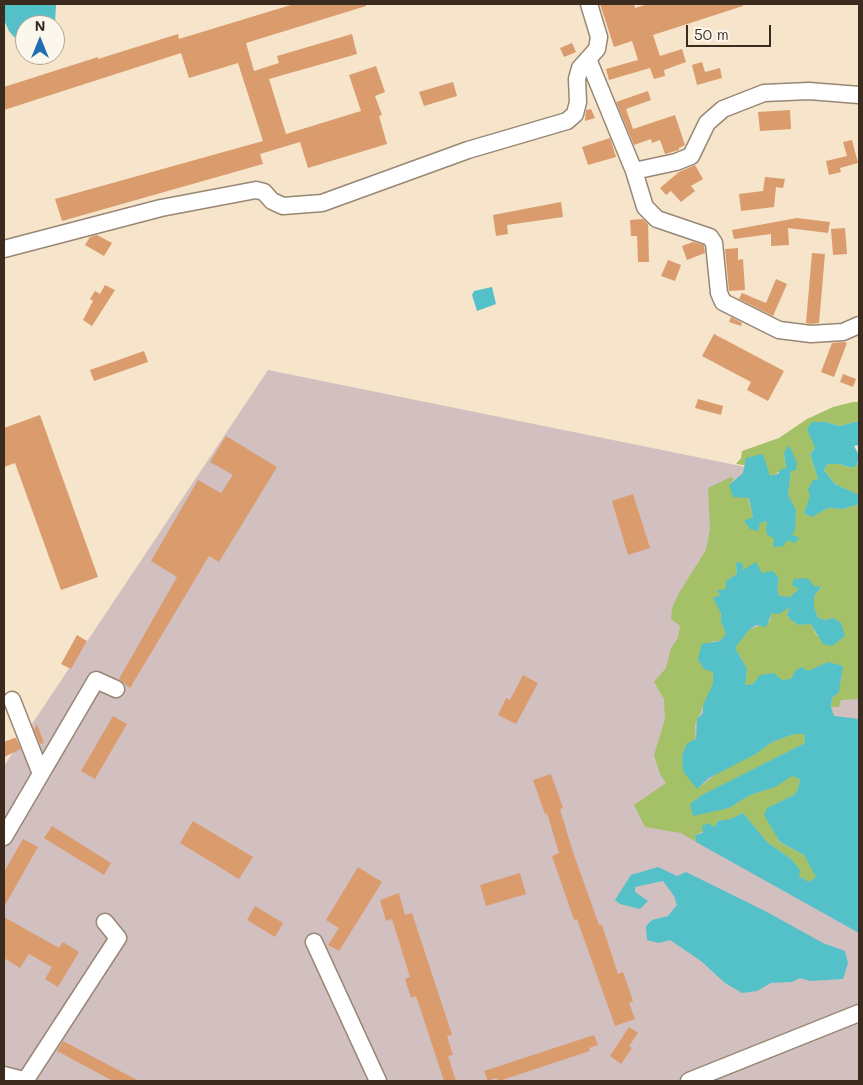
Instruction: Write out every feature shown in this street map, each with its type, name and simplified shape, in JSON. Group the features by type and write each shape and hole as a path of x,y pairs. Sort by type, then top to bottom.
{"street":[{"path":"4,248 160,208 256,190 264,192 272,201 283,206 322,203 468,150 567,121 575,114 578,102 577,79 580,68 597,49 599,37 589,4"},
{"path":"588,59 634,171 645,207 650,215 657,219 710,237 714,243 719,293 723,302 779,330 811,334 843,332 859,325"},
{"path":"634,171 676,162 691,156 707,123 723,109 764,93 809,91 859,94"},
{"path":"4,837 96,680 116,689"},
{"path":"12,700 41,774"},
{"path":"4,1074 26,1081 118,938 105,922"},
{"path":"314,942 378,1081"},
{"path":"689,1081 859,1013"}],"shaded area":[{"path":"268,370 859,490 859,1081 4,1081 4,766"}],"green space":[{"path":"859,402 859,421 839,426 826,422 812,437 815,448 810,454 818,479 804,513 812,517 828,508 843,509 859,504 859,699 841,700 839,707 831,707 832,698 839,692 842,677 828,662 807,672 795,671 791,679 745,685 747,669 735,648 749,630 770,621 772,612 790,606 787,615 791,620 799,625 811,624 816,635 832,646 837,640 841,623 834,618 825,620 818,618 814,607 814,596 822,587 799,589 790,597 784,598 779,596 777,587 779,579 743,570 736,563 737,574 729,579 726,589 717,590 720,595 721,621 726,634 720,641 712,641 713,684 695,725 697,789 723,769 754,755 772,742 794,734 804,734 805,743 702,795 690,804 693,815 729,808 750,795 775,787 792,775 800,779 798,789 794,795 767,808 779,842 804,855 810,863 816,877 809,882 799,876 791,859 767,842 743,813 731,819 718,821 714,827 695,835 696,842 681,833 645,827 634,805 666,783 660,774 654,755 665,719 664,699 654,682 666,668 671,648 678,638 680,626 671,619 672,608 679,593 706,550 710,529 708,488 731,477 734,479 729,485 742,496 748,498 753,517 760,523 767,521 787,540 796,519 796,510 788,496 791,471 784,453 786,468 770,477 766,468 736,464 741,458 742,451 779,438 807,419 833,407"},
{"path":"859,460 859,495 835,484 824,470 828,464 839,464 852,468 857,465"}],"water":[{"path":"4,4 56,4 55,15 15,15 15,37 9,31 4,20"},
{"path":"492,287 496,304 477,311 472,295 474,291"},
{"path":"859,421 859,445 854,446 859,455 857,465 852,468 839,464 828,464 824,470 835,484 859,495 859,504 843,509 828,508 812,517 804,513 810,496 808,490 812,481 818,479 810,454 815,448 807,429 812,422 826,422 839,426"},
{"path":"789,445 797,463 796,470 791,471 788,495 796,510 795,530 792,535 800,538 794,543 787,540 784,546 773,547 774,538 767,535 767,521 760,523 758,531 750,529 744,521 753,517 749,498 733,497 729,485 743,473 746,458 763,454 770,476 778,474 781,469 786,468 784,453"},
{"path":"742,562 743,570 756,562 762,573 773,571 779,579 777,587 779,596 790,597 799,589 792,585 794,579 807,578 815,587 822,586 814,596 814,607 818,618 825,620 834,618 841,623 845,636 832,646 823,644 811,624 799,625 791,620 787,615 790,607 779,614 772,613 766,627 756,625 749,630 735,648 747,669 745,685 753,684 760,675 774,673 782,680 791,679 795,671 802,667 808,671 828,662 843,666 839,692 832,698 831,707 834,716 859,719 859,933 696,842 695,835 703,833 702,826 708,823 714,827 718,821 731,819 743,813 767,842 791,859 800,870 799,876 809,882 816,877 804,855 780,842 764,815 767,808 794,795 798,789 800,779 792,776 775,787 750,795 729,808 693,816 690,804 702,795 805,743 804,734 794,734 772,742 754,755 709,778 697,789 683,771 682,756 687,743 696,739 697,719 703,713 703,705 713,684 713,672 704,669 698,660 700,650 702,644 720,641 726,634 721,621 721,613 713,598 720,595 717,590 726,589 726,581 737,574 736,563"},
{"path":"658,867 677,876 686,872 765,911 823,943 845,951 848,963 843,979 810,981 800,978 792,982 771,983 757,991 742,993 725,983 701,961 670,940 658,943 647,940 646,926 652,920 668,916 677,905 674,896 663,881 635,887 635,892 648,901 640,909 620,904 615,900 631,875"}],"building":[{"path":"294,4 366,4 366,6 246,43 254,71 279,63 277,56 352,34 357,54 269,79 286,134 361,111 349,75 376,66 385,92 375,96 382,115 379,116 387,144 308,168 300,142 260,154 263,164 62,221 55,199 263,141 238,63 189,78 181,53 4,110 4,87 178,34 179,39"},
{"path":"600,4 634,4 635,8 648,4 743,4 743,6 653,35 660,56 682,49 686,62 664,70 665,76 654,79 650,68 609,80 606,69 638,60 632,41 614,47"},
{"path":"572,43 576,52 564,57 560,48"},
{"path":"702,62 705,72 720,68 722,78 697,85 692,65"},
{"path":"453,82 457,96 424,106 419,92"},
{"path":"648,91 651,100 626,109 633,129 675,115 685,145 679,148 679,150 665,154 660,140 652,143 651,139 634,145 616,102"},
{"path":"591,109 595,118 585,121 586,110"},
{"path":"790,110 791,129 760,131 758,112"},
{"path":"610,138 616,157 588,165 582,147"},
{"path":"852,140 858,163 840,168 841,172 829,175 826,161 847,156 843,142"},
{"path":"695,165 703,179 691,186 695,191 681,202 671,191 666,195 660,188 679,172"},
{"path":"765,177 785,179 783,188 776,187 774,207 741,211 739,194 763,191"},
{"path":"561,202 563,217 507,225 508,234 496,236 493,215"},
{"path":"797,218 830,222 828,233 788,228 789,245 771,246 771,234 734,239 732,230"},
{"path":"643,219 648,224 649,262 638,262 637,236 631,236 630,220"},
{"path":"845,228 847,254 833,255 831,229"},
{"path":"97,235 112,243 104,256 85,245 90,237"},
{"path":"693,242 704,245 705,253 687,260 682,246"},
{"path":"738,248 738,260 743,259 745,290 729,291 725,249"},
{"path":"812,253 825,254 819,323 811,324 806,323"},
{"path":"668,260 681,265 675,281 661,276"},
{"path":"776,279 787,284 773,316 739,299 742,293 766,303"},
{"path":"105,285 115,290 92,326 83,320 93,301 90,299 95,291 100,294"},
{"path":"731,317 742,323 741,326 729,322"},
{"path":"714,334 784,371 768,401 747,390 751,382 702,356"},
{"path":"832,343 847,343 834,377 821,372"},
{"path":"144,351 148,362 94,381 90,370"},
{"path":"843,374 856,379 853,387 840,382"},
{"path":"698,399 723,406 721,415 695,408"},
{"path":"40,415 98,577 61,590 15,463 4,467 4,428"},
{"path":"226,436 277,467 219,562 209,556 130,688 119,679 177,577 151,561 198,480 221,493 233,475 210,462"},
{"path":"633,494 650,548 628,555 612,501"},
{"path":"77,635 87,641 71,669 61,664"},
{"path":"523,675 538,683 516,724 498,715 506,698 510,700"},
{"path":"113,716 127,724 95,779 81,771"},
{"path":"37,724 44,743 40,744 34,730"},
{"path":"16,738 21,749 4,757 4,742"},
{"path":"551,774 563,808 560,809 572,849 599,925 602,925 618,974 623,972 633,1001 629,1003 635,1019 615,1026 577,919 574,920 552,856 559,853 547,813 545,814 533,780"},
{"path":"193,821 253,857 239,879 180,843"},
{"path":"52,826 111,863 104,875 44,838"},
{"path":"23,839 38,847 4,907 4,872"},
{"path":"358,867 382,882 339,951 328,945 339,928 326,920"},
{"path":"520,873 526,894 486,906 480,885"},
{"path":"399,893 405,915 412,913 452,1035 447,1036 453,1055 448,1056 456,1081 444,1081 416,996 411,998 405,979 410,977 392,919 386,921 380,900"},
{"path":"255,906 283,923 275,937 247,920"},
{"path":"4,917 59,948 63,942 79,952 58,987 45,979 52,967 29,954 20,968 4,958"},
{"path":"629,1027 638,1033 629,1046 632,1048 621,1064 610,1056"},
{"path":"594,1035 598,1045 589,1048 590,1051 499,1081 496,1078 488,1081 484,1071"},
{"path":"63,1041 139,1081 113,1081 57,1051"}]}
